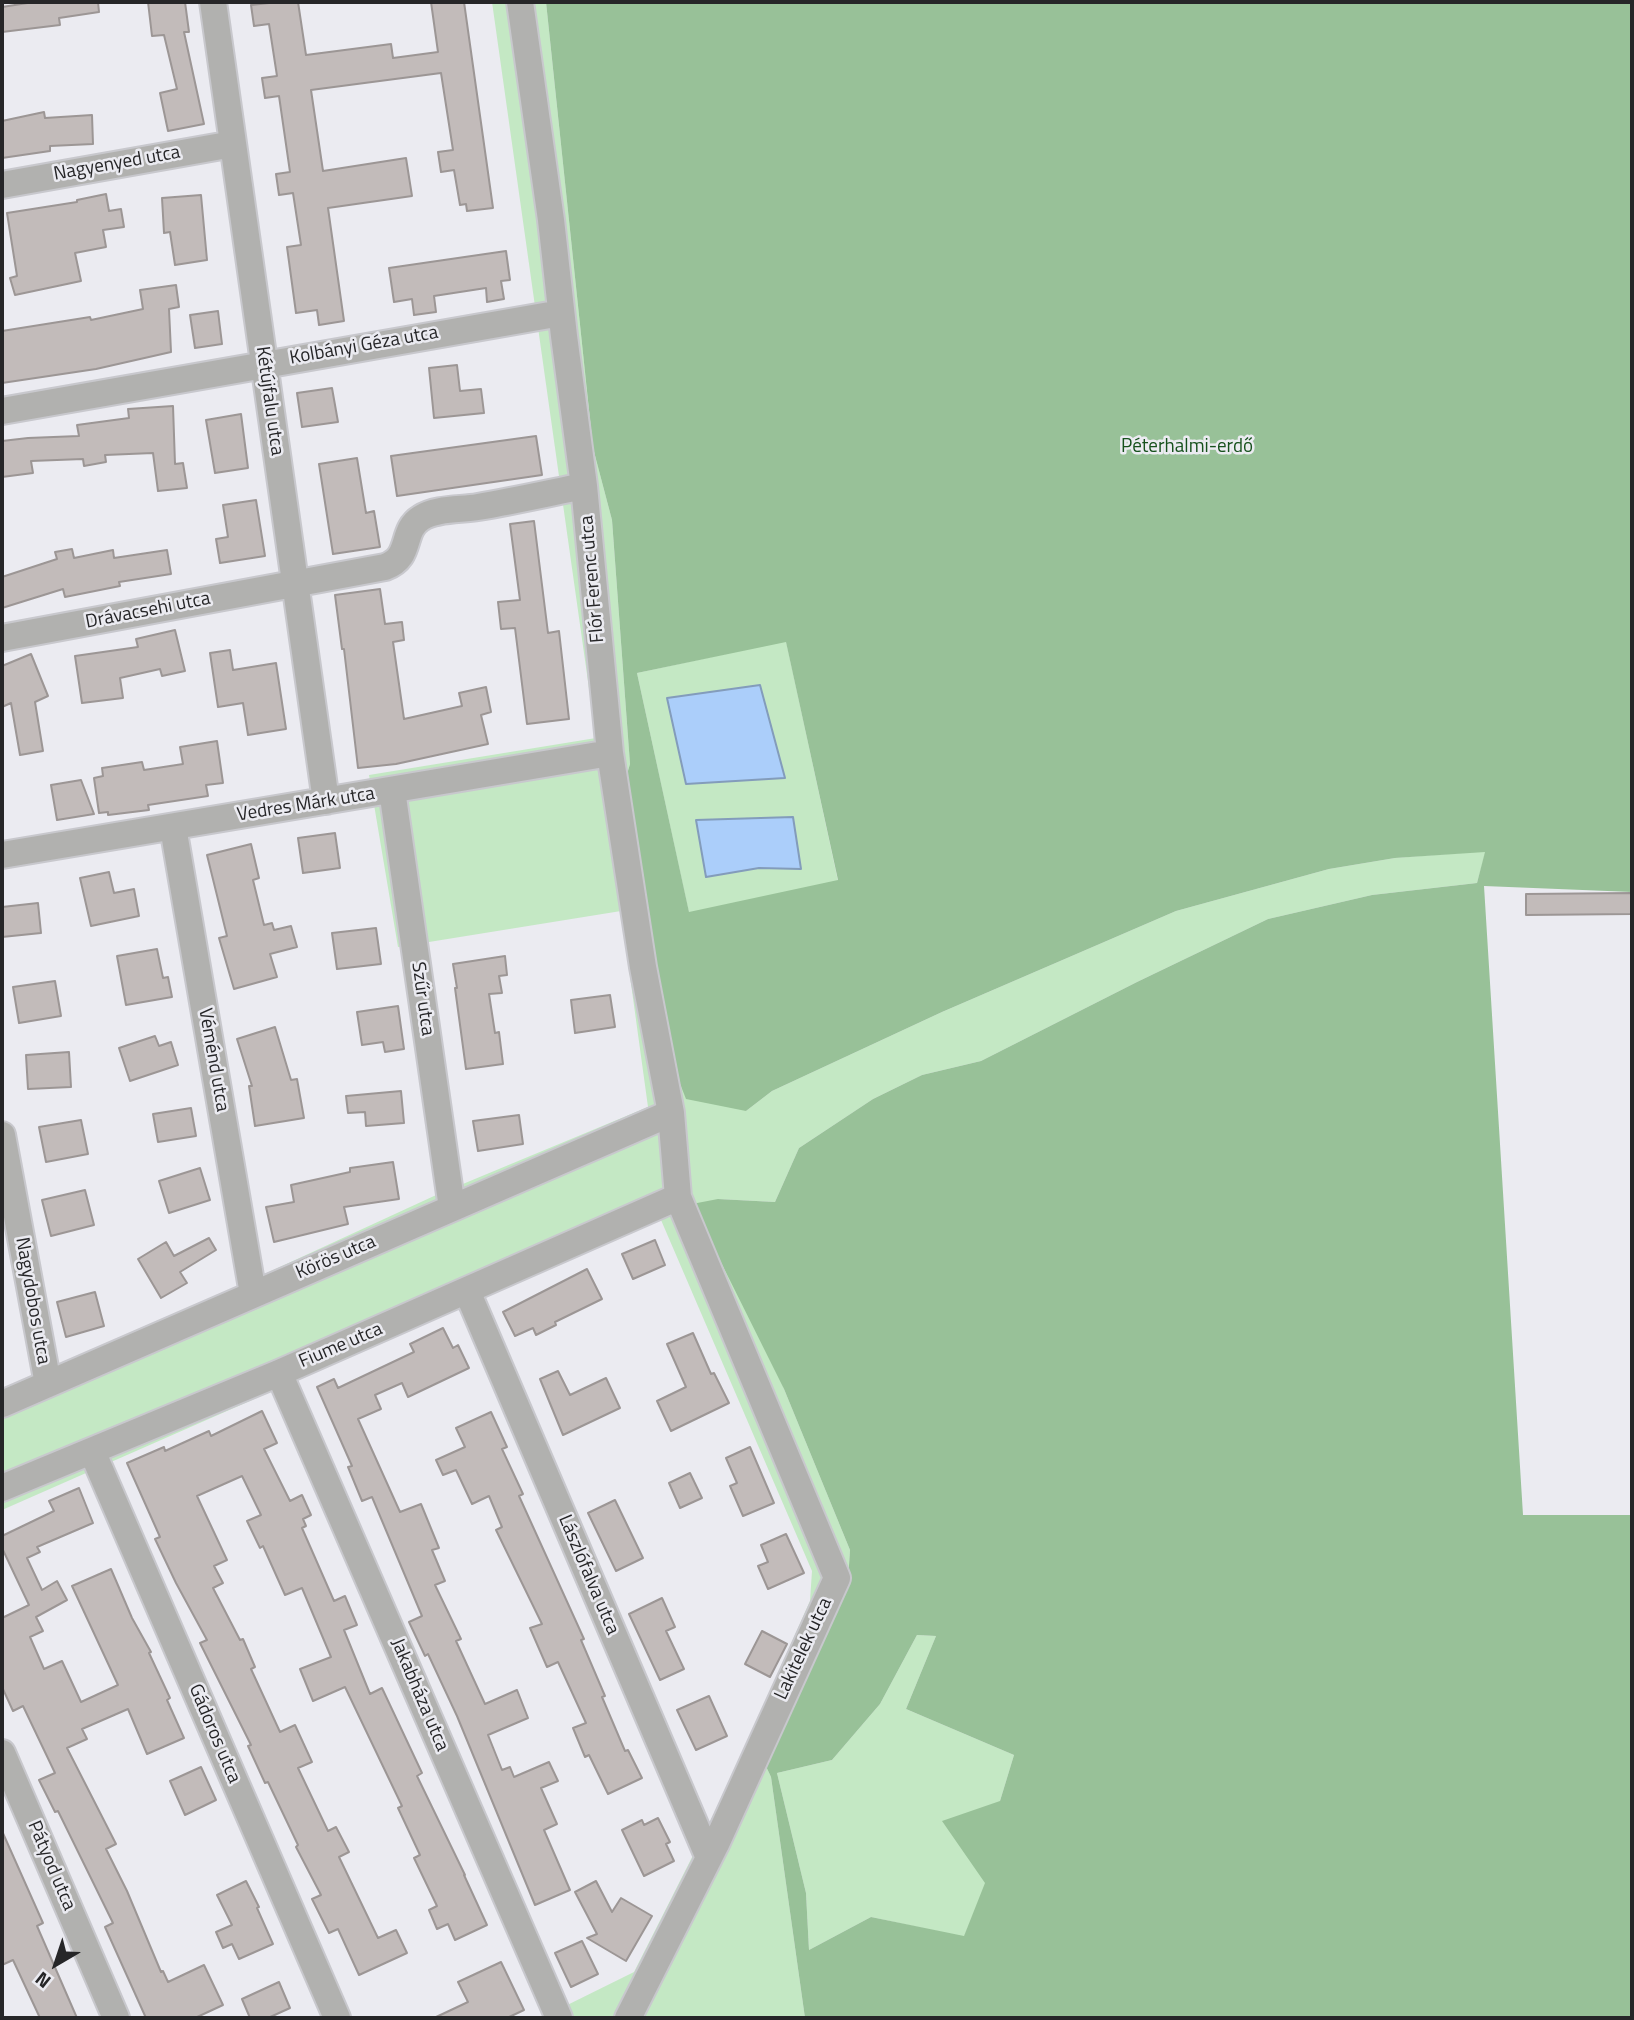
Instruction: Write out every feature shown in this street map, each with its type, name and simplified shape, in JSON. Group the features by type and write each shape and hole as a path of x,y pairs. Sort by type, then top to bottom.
{"street":[{"name":"Kétújfalu utca","path":"213,2 326,801"},
{"name":"Flór Ferenc utca","path":"520,2 551,220 584,486 610,753 643,967 671,1113 676,1154"},
{"name":"Nagyenyed utca","path":"2,185 233,144"},
{"name":"Kolbányi Géza utca","path":"2,411 561,313"},
{"name":"Drávacsehi utca","path":"2,638 393,565 404,553 412,527 419,519 429,514 584,486"},
{"name":"Vedres Márk utca","path":"2,855 610,753"},
{"name":"Szűr utca","path":"392,790 452,1208"},
{"name":"Véménd utca","path":"173,827 253,1294"},
{"name":"Körös utca","path":"2,1404 671,1113"},
{"name":"Nagydobos utca","path":"2,1135 48,1384"},
{"name":"Lakitelek utca","path":"628,2018 709,1858 837,1578 678,1197 676,1154"},
{"name":"Fiume utca","path":"2,1488 279,1373 678,1197"},
{"name":"Lászlófalva utca","path":"467,1291 709,1858"},
{"name":"Jakabháza utca","path":"279,1373 559,2018"},
{"name":"Gádoros utca","path":"92,1451 337,2018"},
{"name":"Pátyod utca","path":"2,1753 116,2018"}],"green space":[{"path":"492,2 546,2 593,448 612,520 630,764 625,781 746,1111 772,1091 942,1012 1176,911 1329,869 1395,858 1486,851 1477,883 1372,895 1268,919 981,1061 922,1075 873,1099 799,1148 775,1202 718,1199 784,1389 850,1550 848,1581 763,1760 771,1777 805,2018 541,2018 634,1972 729,1784 810,1601 812,1571 661,1220 2,1510 2,1395 434,1196 648,1107 621,911 398,947 369,775 596,738"},
{"name":"Péterhalmi-erdő","path":"546,2 1632,2 1632,892 1484,886 1523,1515 1632,1515 1632,2018 805,2018 771,1777 763,1760 848,1581 850,1550 784,1389 692,1204 718,1199 775,1202 799,1148 873,1099 922,1075 981,1061 1268,919 1372,895 1477,883 1485,852 1395,858 1329,869 1176,911 942,1012 772,1091 746,1111 686,1099 670,1058 625,781 630,764 612,520 593,448","holes":["786,642 838,880 689,912 637,673","917,1635 936,1636 906,1709 1014,1755 1000,1801 942,1821 985,1883 964,1936 871,1917 809,1950 806,1893 777,1773 832,1760 880,1704"]},
{"path":"786,641 838,881 689,913 637,673"},
{"path":"917,1635 936,1636 906,1709 1014,1755 1000,1801 986,1883 964,1937 871,1917 809,1950 806,1893 777,1773 832,1760 880,1704"}],"water":[{"path":"760,685 785,778 686,784 667,698"},
{"path":"793,817 801,869 759,868 706,877 696,820"}],"building":[{"path":"34,2 98,2 99,12 59,18 60,25 2,32 2,7"},
{"path":"148,2 185,2 189,32 184,32 204,124 168,131 160,93 177,89 164,35 152,36"},
{"path":"298,2 306,55 391,44 393,58 438,52 431,2 464,2 493,208 467,211 466,204 460,205 454,170 441,172 438,152 453,150 441,73 311,90 323,171 406,158 412,196 328,208 344,321 319,325 317,310 296,313 287,247 301,245 293,193 279,195 276,174 290,172 279,96 265,98 262,78 277,76 269,24 254,26 251,5"},
{"path":"44,112 45,118 92,115 93,144 50,146 50,151 2,158 2,121"},
{"path":"106,194 109,211 121,209 124,227 103,230 106,247 75,253 81,281 15,295 10,278 17,276 7,213 77,202"},
{"path":"201,195 207,260 175,265 170,232 164,233 162,198"},
{"path":"506,251 510,280 501,281 504,299 487,302 486,288 434,296 436,312 414,315 412,299 394,302 389,268"},
{"path":"176,285 179,307 169,309 171,352 96,369 2,383 2,331 90,317 91,320 143,309 140,290"},
{"path":"218,311 222,344 195,348 190,315"},
{"path":"457,365 460,391 481,389 484,413 434,418 429,368"},
{"path":"332,388 338,422 302,427 297,393"},
{"path":"173,406 175,464 183,463 187,488 158,491 153,453 105,455 106,462 84,466 83,459 31,461 33,473 2,477 2,441 79,436 77,425 129,418 128,409"},
{"path":"241,414 248,468 215,473 206,420"},
{"path":"536,436 542,475 397,496 391,456"},
{"path":"357,458 366,513 374,511 380,547 333,554 319,464"},
{"path":"256,500 265,556 220,563 216,539 228,537 223,505"},
{"path":"534,521 548,633 559,631 569,719 527,724 515,628 501,629 498,602 520,600 510,524"},
{"path":"72,549 74,558 113,550 114,558 167,550 171,574 119,582 120,586 65,597 63,589 2,608 2,577 57,559 55,552"},
{"path":"380,589 385,624 402,622 404,640 393,642 404,719 462,706 459,693 486,687 491,712 481,715 488,744 396,764 358,768 335,595"},
{"path":"175,630 185,671 162,676 160,669 120,678 123,698 82,703 75,656 138,647 136,639"},
{"path":"230,650 233,670 276,663 286,729 248,735 243,703 218,707 210,653"},
{"path":"31,654 48,696 35,702 43,751 20,755 11,703 2,707 2,666"},
{"path":"217,741 223,783 206,785 208,796 148,805 149,810 108,815 108,812 99,813 94,778 103,776 102,768 142,762 144,770 183,764 180,747"},
{"path":"81,780 94,814 57,820 51,785"},
{"path":"335,833 340,868 303,873 298,838"},
{"path":"251,844 259,878 253,880 264,925 272,923 274,930 291,926 297,947 270,954 277,977 234,989 219,938 227,936 207,855"},
{"path":"109,872 114,893 134,889 139,916 91,926 80,878"},
{"path":"1632,893 1632,914 1526,915 1526,894"},
{"path":"38,903 41,933 2,937 2,907"},
{"path":"376,928 381,964 337,969 332,933"},
{"path":"157,949 163,978 168,977 172,997 126,1005 117,956"},
{"path":"505,956 507,975 499,976 502,993 489,994 495,1033 499,1032 503,1064 466,1069 453,964"},
{"path":"55,981 61,1016 19,1023 13,987"},
{"path":"610,995 615,1027 575,1033 571,1000"},
{"path":"398,1006 404,1049 385,1052 383,1042 362,1045 357,1012"},
{"path":"275,1027 291,1080 297,1079 304,1118 255,1126 249,1086 252,1086 237,1039"},
{"path":"155,1036 159,1046 171,1042 178,1065 130,1081 119,1048"},
{"path":"69,1052 71,1087 28,1089 26,1055"},
{"path":"401,1091 404,1123 366,1126 365,1112 348,1113 346,1096"},
{"path":"191,1108 196,1136 158,1142 153,1114"},
{"path":"519,1115 523,1144 478,1151 473,1121"},
{"path":"81,1120 88,1154 46,1162 39,1127"},
{"path":"393,1162 399,1199 344,1207 348,1224 274,1242 266,1207 294,1202 291,1185 350,1172 350,1168"},
{"path":"200,1168 210,1200 169,1213 159,1181"},
{"path":"85,1190 94,1225 51,1236 42,1200"},
{"path":"209,1238 216,1250 180,1272 187,1283 161,1298 138,1259 166,1242 174,1256"},
{"path":"655,1240 665,1265 633,1279 622,1254"},
{"path":"587,1269 602,1299 555,1322 556,1325 536,1335 533,1328 515,1336 503,1312"},
{"path":"95,1292 104,1326 66,1337 57,1302"},
{"path":"443,1328 453,1348 458,1345 469,1368 408,1397 402,1383 375,1395 381,1409 358,1419 400,1512 421,1504 439,1548 432,1550 445,1581 435,1585 461,1639 456,1641 485,1704 517,1690 528,1718 488,1735 502,1770 510,1767 514,1777 549,1762 558,1781 541,1788 557,1824 544,1830 570,1890 535,1905 457,1716 428,1654 425,1656 409,1622 422,1616 372,1497 362,1501 348,1467 352,1466 317,1387 334,1379 338,1388 414,1352 410,1344"},
{"path":"693,1333 711,1374 714,1373 729,1403 671,1431 657,1401 686,1387 667,1344"},
{"path":"558,1371 570,1395 606,1378 620,1408 563,1435 540,1379"},
{"path":"262,1411 277,1443 264,1449 290,1501 302,1495 311,1515 303,1519 306,1526 302,1528 334,1601 345,1596 357,1625 344,1630 370,1694 382,1688 422,1773 417,1776 487,1925 455,1940 448,1924 437,1929 429,1910 437,1906 414,1858 420,1855 398,1808 402,1806 345,1687 313,1701 300,1669 331,1657 302,1588 285,1595 263,1546 260,1548 247,1521 261,1515 242,1476 197,1496 227,1560 214,1566 223,1583 213,1588 240,1640 243,1639 255,1667 251,1669 280,1732 295,1725 312,1762 298,1768 328,1831 336,1827 349,1852 339,1857 378,1938 396,1930 407,1953 359,1975 338,1929 329,1933 312,1899 321,1895 200,1643 207,1640 155,1539 160,1537 127,1463 164,1447 165,1451 209,1431 211,1436"},
{"path":"491,1412 507,1447 502,1449 523,1494 519,1496 584,1639 581,1640 625,1751 628,1750 642,1778 608,1794 589,1755 585,1757 573,1728 586,1723 558,1662 547,1667 530,1628 542,1624 496,1530 502,1527 489,1496 472,1504 456,1470 443,1475 436,1460 465,1447 456,1428"},
{"path":"750,1447 774,1503 743,1516 730,1486 737,1483 726,1458"},
{"path":"690,1473 702,1498 680,1508 669,1483"},
{"path":"79,1488 93,1523 37,1547 40,1552 27,1558 42,1590 57,1581 67,1600 36,1617 43,1631 30,1637 44,1669 62,1661 81,1702 118,1685 72,1586 111,1569 132,1618 151,1652 149,1653 170,1698 167,1700 184,1738 147,1754 128,1709 82,1729 87,1739 67,1748 116,1844 106,1849 161,1972 163,1971 168,1982 204,1965 223,2005 195,2018 146,2018 105,1927 113,1923 58,1811 55,1812 39,1780 55,1773 23,1706 13,1711 2,1687 2,1618 29,1605 2,1548 2,1536 54,1511 49,1501"},
{"path":"615,1500 643,1558 616,1571 588,1513"},
{"path":"786,1534 804,1573 768,1589 758,1566 768,1562 761,1545"},
{"path":"662,1598 675,1627 666,1631 684,1669 660,1680 629,1614"},
{"path":"762,1631 787,1644 770,1677 745,1664"},
{"path":"709,1696 727,1736 696,1750 677,1710"},
{"path":"201,1767 216,1800 185,1815 170,1781"},
{"path":"658,1818 670,1842 666,1844 674,1861 644,1876 622,1830 642,1820 644,1825"},
{"path":"2,1831 43,1923 37,1926 77,2018 40,2018 13,1960 2,1965"},
{"path":"246,1881 273,1944 239,1959 232,1944 223,1948 216,1932 232,1925 217,1895"},
{"path":"596,1881 612,1912 621,1898 652,1916 626,1961 587,1938 597,1934 575,1892"},
{"path":"582,1941 598,1974 571,1987 555,1953"},
{"path":"501,1962 524,2010 507,2018 434,2018 468,2002 458,1982"},
{"path":"279,1982 290,2008 268,2018 250,2018 242,1999"}]}
